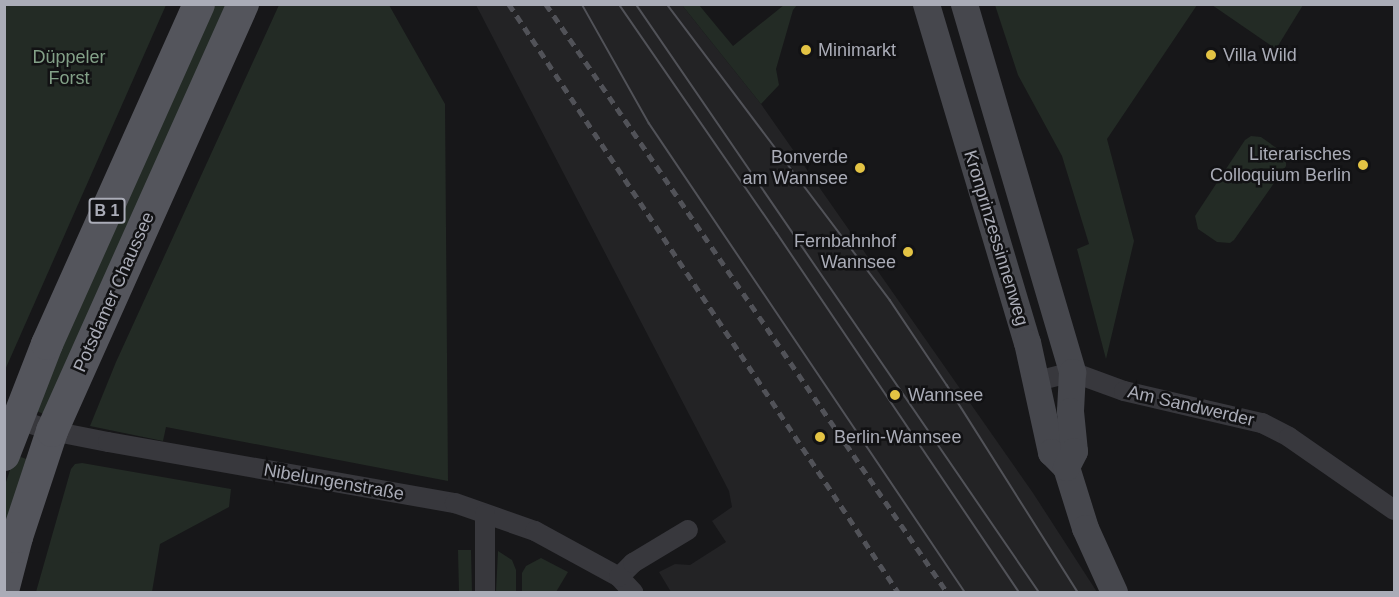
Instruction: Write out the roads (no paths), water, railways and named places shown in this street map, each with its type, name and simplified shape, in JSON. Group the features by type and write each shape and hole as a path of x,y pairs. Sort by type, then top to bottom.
{"main road":[{"name":"B 1","path":"4,454 16,419 199,4"},
{"name":"Potsdamer Chaussee","path":"4,587 17,537 52,431 243,4"},
{"name":"Kronprinzessinnenweg","path":"926,4 1037,381 1051,452 1066,467 1085,528 1114,592"},
{"name":"Kronprinzessinnenweg","path":"964,4 1072,372 1070,411 1074,451 1066,467"}],"street":[{"path":"1037,381 1072,372"},
{"name":"Am Sandwerder","path":"1072,372 1124,391 1262,423 1289,437 1395,510"},
{"name":"Nibelungenstraße","path":"16,419 52,431 455,503 535,531 619,577 633,592"},
{"path":"485,514 485,592"},
{"path":"619,577 633,563 688,530"}],"tram line":[{"path":"582,4 649,123 965,592"},
{"path":"619,4 777,233 1019,592"},
{"path":"636,4 1039,592"},
{"path":"667,4 890,300 947,385 1078,592"}],"railway":[{"path":"509,4 898,592"},
{"path":"546,4 947,592"}],"place":[{"name":"Minimarkt","path":"806,50"},
{"name":"Villa Wild","path":"1211,55"},
{"name":"Literarisches Colloquium Berlin","path":"1363,165"},
{"name":"Bonverde am Wannsee","path":"860,168"},
{"name":"Fernbahnhof Wannsee","path":"908,252"},
{"name":"Wannsee","path":"895,395"},
{"name":"Berlin-Wannsee","path":"820,437"}],"park label":[{"name":"Düppeler Forst","path":"69,68"}]}
